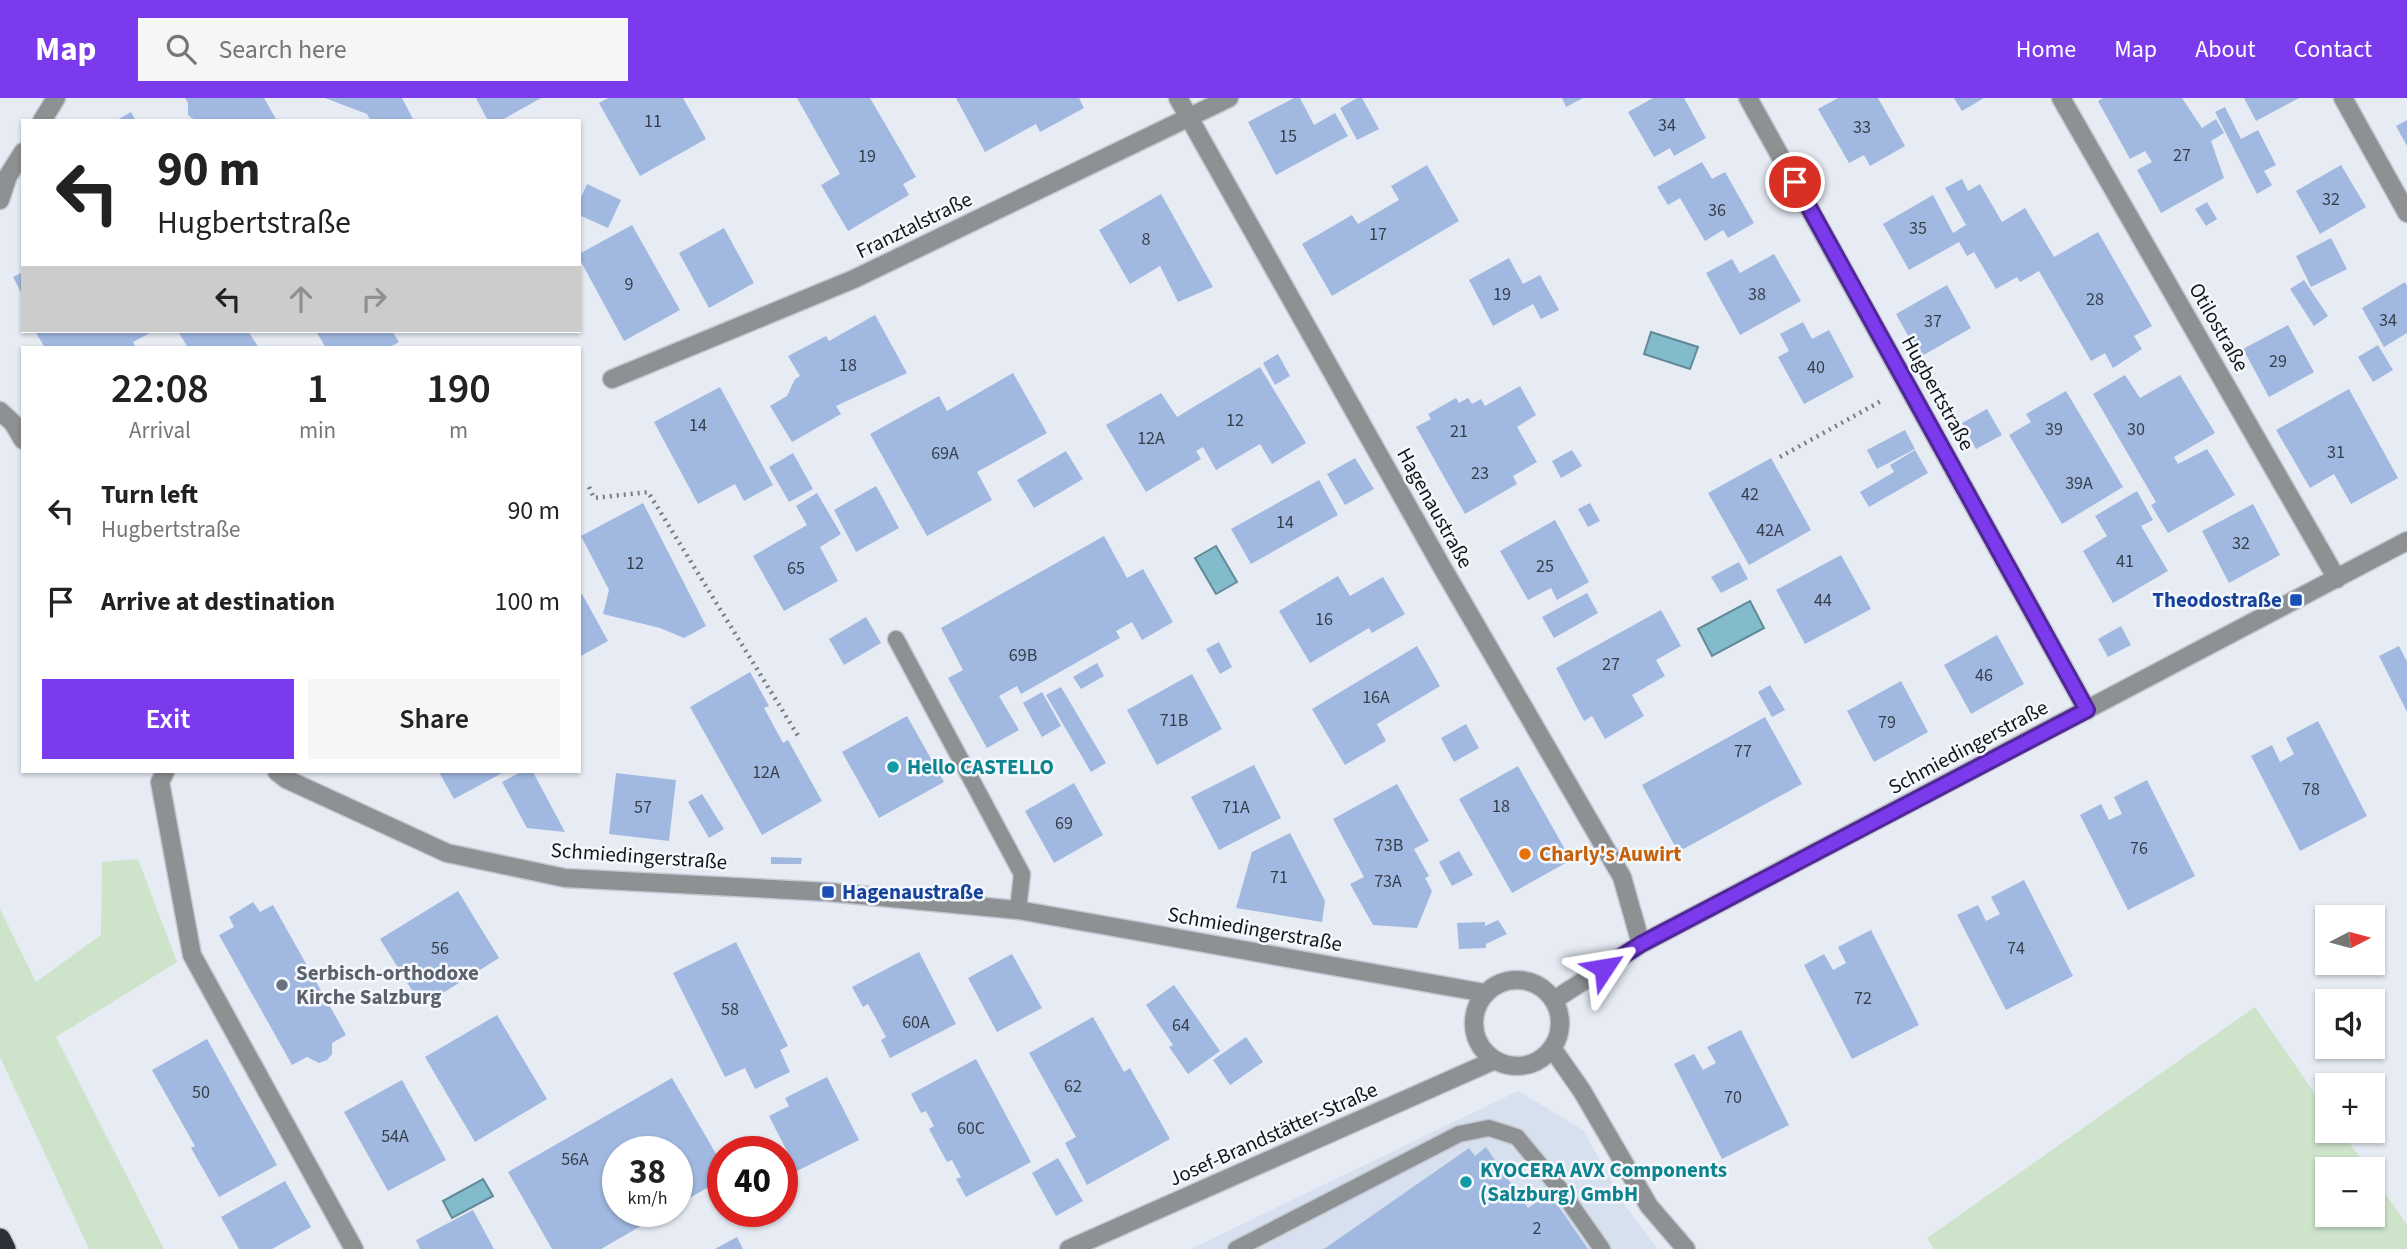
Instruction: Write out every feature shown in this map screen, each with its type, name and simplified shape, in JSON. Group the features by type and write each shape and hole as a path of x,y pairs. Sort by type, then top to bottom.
{"highway":[{"path":"0,1238 5,1249"}],"street":[{"path":"43,119 56,98"},
{"name":"Hagenaustraße","path":"1178,98 1449,579 1622,877 1641,944"},
{"name":"Franztalstraße","path":"612,379 854,279 1229,98"},
{"name":"Hugbertstraße","path":"1748,98 2087,710"},
{"name":"Otilostraße","path":"2061,98 2337,579"},
{"path":"2343,98 2407,213"},
{"path":"0,200 8,176 21,155"},
{"path":"0,411 13,423 21,437"},
{"name":"Schmiedingerstraße","path":"1554,1000 1641,944 2407,541"},
{"path":"164,773 160,782 192,955 354,1249"},
{"name":"Schmiedingerstraße","path":"278,773 286,779 447,853 565,878 828,892 1018,910 1485,993"},
{"path":"1521,980 1534,983 1554,1000 1559,1012 1558,1037 1543,1058 1520,1067 1507,1065 1485,1053 1474,1029 1474,1017 1485,993 1496,985 1521,980"},
{"path":"1552,1048 1582,1091 1649,1206 1686,1249"},
{"name":"Josef-Brandstätter-Straße","path":"1069,1249 1495,1060"}],"lane":[{"path":"897,639 1022,874 1018,910"},
{"path":"1236,1249 1459,1134 1489,1128 1517,1137 1560,1189 1602,1249"}],"path":[{"path":"1780,457 1908,386"},
{"path":"589,487 594,498 648,492 800,739"}],"shaded area":[{"path":"1518,1091 1583,1130 1626,1207 1658,1249 1191,1249"}],"green space":[{"path":"138,859 177,962 56,1037 164,1249 89,1249 0,1057 0,909 36,982 101,935 102,862"},
{"path":"2255,1007 2315,1094 2315,1143 2350,1143 2359,1157 2315,1157 2315,1227 2385,1227 2385,1193 2407,1225 2407,1249 1934,1249 1927,1238"}],"water":[{"path":"1651,332 1698,347 1690,369 1644,354"},
{"path":"1216,546 1237,582 1216,594 1195,558"},
{"path":"1750,601 1764,628 1712,656 1698,629"},
{"path":"483,1179 493,1196 452,1218 443,1201"}],"building":[{"path":"185,98 264,98 276,119 193,119 188,115"},
{"path":"325,98 402,98 413,119 370,119 367,114"},
{"path":"476,98 541,98 504,119 487,119"},
{"path":"608,98 683,98 706,139 640,176 599,103"},
{"path":"797,98 870,98 916,177 903,184 909,195 848,231 821,185 840,174"},
{"path":"956,98 1079,98 1084,108 1040,132 1036,124 985,152"},
{"path":"1294,98 1300,98 1314,125 1335,113 1348,136 1276,175 1248,122"},
{"path":"1362,98 1379,129 1357,140 1340,108"},
{"path":"1562,98 1583,98 1566,107"},
{"path":"1653,98 1684,98 1706,138 1674,156 1670,148 1654,157 1628,112"},
{"path":"1838,98 1878,98 1905,146 1870,166 1864,155 1849,163 1818,109"},
{"path":"1954,98 1984,98 1962,111"},
{"path":"2103,98 2182,98 2202,128 2216,119 2224,133 2211,141 2224,178 2161,213 2137,170 2152,162 2145,151 2130,159 2098,101"},
{"path":"2244,98 2299,98 2256,121"},
{"path":"2225,107 2241,139 2258,130 2276,165 2264,171 2272,185 2257,194 2215,112"},
{"path":"131,112 135,119 119,119"},
{"path":"2407,120 2407,146 2396,126"},
{"path":"1702,162 1712,179 1725,172 1754,223 1728,238 1723,230 1705,241 1680,198 1668,205 1657,187"},
{"path":"1427,165 1459,221 1332,296 1302,244 1352,215 1358,224 1399,200 1391,186"},
{"path":"2341,165 2366,207 2320,234 2296,191"},
{"path":"1962,179 1968,191 1980,184 2002,222 2025,208 2054,257 2098,232 2152,326 2134,336 2142,349 2113,368 2105,353 2091,361 2039,271 2020,282 2017,277 1996,289 1974,252 1967,256 1959,242 1909,270 1883,224 1933,195 1953,233 1966,225 1945,188"},
{"path":"587,184 621,200 608,228 581,216 581,198"},
{"path":"1161,194 1213,287 1178,302 1160,266 1130,284 1099,230"},
{"path":"2207,202 2217,219 2206,226 2195,209"},
{"path":"632,225 680,310 624,341 581,262 581,253"},
{"path":"724,228 754,283 709,308 679,253"},
{"path":"2331,238 2347,269 2311,287 2296,256"},
{"path":"1774,254 1801,301 1740,335 1706,273 1732,259 1740,273"},
{"path":"1509,258 1523,284 1540,275 1559,310 1541,319 1533,304 1493,326 1469,280"},
{"path":"21,273 21,292 13,277"},
{"path":"2304,280 2328,316 2314,326 2290,289"},
{"path":"2405,282 2407,333 2384,347 2362,308"},
{"path":"1947,285 1971,328 1920,357 1896,314"},
{"path":"875,315 907,373 836,406 841,414 792,442 770,406 787,396 795,379 800,376 788,356 826,336 829,341"},
{"path":"1803,322 1812,339 1829,330 1854,377 1804,404 1778,357 1789,351 1780,334"},
{"path":"2288,325 2314,372 2269,397 2243,349"},
{"path":"36,333 150,333 133,342 135,346 44,346"},
{"path":"179,333 249,333 258,346 187,346"},
{"path":"317,333 393,333 399,342 392,346 325,346"},
{"path":"2378,345 2393,370 2373,382 2358,357"},
{"path":"1278,354 1290,376 1275,385 1263,363"},
{"path":"1260,367 1306,443 1272,464 1260,444 1216,470 1203,447 1196,451 1201,459 1146,492 1106,425 1161,393 1177,417"},
{"path":"1013,373 1047,433 977,472 992,500 927,536 870,434 939,396 947,411"},
{"path":"2125,375 2140,398 2180,375 2215,433 2174,457 2178,464 2207,449 2235,495 2168,533 2151,505 2156,502 2093,394"},
{"path":"1520,386 1536,415 1517,427 1537,462 1513,476 1517,484 1465,514 1416,427 1431,419 1428,414 1456,398 1459,403 1468,398 1472,404 1481,399 1485,406"},
{"path":"720,387 773,485 744,501 735,484 698,504 654,422"},
{"path":"2349,389 2398,478 2351,504 2334,474 2310,488 2276,430"},
{"path":"2066,391 2123,487 2062,524 2009,435 2031,422 2026,414"},
{"path":"1987,409 2002,435 1976,449 1962,423"},
{"path":"1905,430 1915,449 1877,469 1867,450"},
{"path":"1572,450 1582,466 1561,478 1552,461"},
{"path":"1915,450 1928,473 1869,507 1860,492 1894,472 1890,465"},
{"path":"1066,451 1083,479 1034,508 1017,480"},
{"path":"793,453 813,489 789,502 769,467"},
{"path":"1355,458 1374,489 1345,505 1327,474"},
{"path":"1771,458 1811,530 1749,565 1708,493"},
{"path":"1319,480 1338,515 1251,564 1231,529"},
{"path":"876,486 899,528 856,552 834,510"},
{"path":"2137,491 2153,520 2141,526 2168,571 2113,603 2083,551 2107,536 2095,516"},
{"path":"817,493 841,534 820,547 838,581 784,611 753,556 807,525 796,506"},
{"path":"643,503 706,626 684,638 660,628 603,614 609,590 581,536"},
{"path":"1590,503 1600,521 1588,527 1578,509"},
{"path":"2253,504 2280,555 2229,583 2202,531"},
{"path":"1555,520 1589,582 1557,600 1551,588 1528,600 1500,551"},
{"path":"1104,536 1127,578 1143,569 1173,622 1142,640 1132,622 1116,631 1120,638 1021,694 1017,686 999,696 1019,730 987,748 948,678 963,670 941,628"},
{"path":"1841,555 1871,609 1805,644 1776,590"},
{"path":"1739,562 1748,579 1721,593 1711,577"},
{"path":"1338,576 1350,596 1383,577 1405,614 1372,633 1369,628 1310,663 1279,611"},
{"path":"1587,593 1598,613 1554,638 1542,617"},
{"path":"581,595 608,641 581,656"},
{"path":"1661,610 1681,646 1656,660 1665,676 1632,695 1644,716 1605,739 1592,716 1584,721 1556,668"},
{"path":"866,617 881,643 844,665 829,639"},
{"path":"2121,626 2131,645 2108,657 2098,639"},
{"path":"1997,635 2024,684 1971,714 1944,665"},
{"path":"1219,642 1232,667 1220,674 1206,649"},
{"path":"1417,646 1440,686 1377,724 1386,741 1345,765 1312,709"},
{"path":"2399,646 2407,662 2407,712 2379,656"},
{"path":"1097,663 1104,676 1081,689 1073,677"},
{"path":"750,672 769,706 764,708 783,743 788,740 822,801 762,835 690,707"},
{"path":"1192,674 1222,729 1157,765 1127,710"},
{"path":"1901,681 1928,732 1874,762 1847,711"},
{"path":"1770,685 1785,710 1772,717 1758,692"},
{"path":"1061,687 1106,763 1091,772 1046,695"},
{"path":"1042,692 1061,726 1042,737 1023,703"},
{"name":"Hello CASTELLO","path":"907,716 944,782 879,818 842,752"},
{"path":"1765,717 1802,784 1678,852 1642,785"},
{"path":"2318,721 2367,816 2300,851 2251,756 2272,745 2280,762 2294,754 2286,738"},
{"path":"1466,724 1479,748 1454,762 1441,738"},
{"path":"1254,765 1281,818 1219,850 1191,797"},
{"path":"1518,766 1571,860 1512,893 1459,799"},
{"path":"440,773 502,773 454,799"},
{"path":"519,773 534,773 565,832 527,828 502,782"},
{"path":"616,773 676,780 669,841 609,834"},
{"path":"2147,780 2195,876 2128,910 2080,815 2101,804 2109,820 2122,814 2114,797"},
{"path":"1074,783 1103,835 1054,863 1025,811"},
{"path":"1397,784 1429,841 1414,849 1429,876 1425,878 1432,891 1417,928 1373,925 1350,884 1364,877 1333,819"},
{"path":"702,794 724,829 709,838 688,802"},
{"path":"1290,833 1325,901 1322,922 1236,908 1252,852"},
{"path":"1459,851 1473,875 1452,886 1439,862"},
{"path":"771,857 802,858 801,864 771,864"},
{"path":"2024,880 2073,976 2006,1010 1957,915 1978,905 1986,921 2000,914 1991,897"},
{"path":"458,891 499,958 422,1006 380,939"},
{"name":"Serbisch-orthodoxe Kirche Salzburg","path":"253,902 260,912 273,905 346,1035 332,1043 332,1054 327,1060 319,1063 307,1057 292,1065 219,935 234,927 229,917"},
{"path":"1498,920 1507,934 1486,944 1486,948 1459,949 1457,923 1485,922 1485,926"},
{"path":"1871,930 1919,1025 1852,1059 1804,965 1824,954 1833,970 1846,963 1838,947"},
{"path":"736,942 788,1046 780,1050 790,1072 755,1089 745,1068 725,1077 673,973"},
{"path":"919,952 956,1024 890,1058 881,1040 886,1037 868,1004 863,1007 852,987"},
{"path":"1012,954 1042,1008 997,1032 968,978"},
{"path":"1174,985 1220,1051 1188,1074 1169,1047 1173,1045 1146,1005"},
{"path":"497,1015 547,1099 475,1142 425,1057"},
{"path":"1093,1017 1124,1072 1130,1068 1170,1139 1087,1185 1065,1143 1076,1137 1029,1053"},
{"path":"1741,1030 1789,1125 1722,1159 1674,1064 1694,1054 1703,1070 1716,1063 1707,1047"},
{"path":"1246,1037 1263,1062 1230,1085 1213,1060"},
{"path":"207,1039 277,1165 219,1197 191,1148 195,1146 152,1070"},
{"path":"976,1059 1031,1162 966,1197 956,1179 961,1177 952,1160 947,1162 929,1129 934,1126 926,1111 921,1113 911,1094"},
{"path":"827,1077 859,1140 798,1170 798,1136 779,1136 769,1116 789,1106 785,1098"},
{"path":"672,1078 707,1138 707,1188 693,1196 693,1136 602,1136 602,1227 639,1227 601,1249 552,1249 508,1172"},
{"path":"402,1080 446,1160 388,1191 344,1112"},
{"name":"KYOCERA AVX Components (Salzburg) GmbH","path":"1486,1147 1528,1208 1550,1194 1588,1249 1324,1249 1469,1148 1475,1156"},
{"path":"1058,1158 1083,1201 1056,1216 1032,1173"},
{"path":"285,1181 311,1227 272,1249 239,1249 221,1217"},
{"path":"473,1210 494,1249 420,1249 416,1240"},
{"path":"737,1237 743,1249 715,1249"}],"place":[{"name":"Theodostraße","path":"2296,600"},
{"name":"Hello CASTELLO","path":"893,767"},
{"name":"Charly's Auwirt","path":"1525,854"},
{"name":"Hagenaustraße","path":"828,892"},
{"name":"Serbisch-orthodoxe Kirche Salzburg","path":"282,985"},
{"name":"KYOCERA AVX Components (Salzburg) GmbH","path":"1466,1182"}],"route":[{"path":"1604,968 1641,944 2087,710 1795,182"}]}
